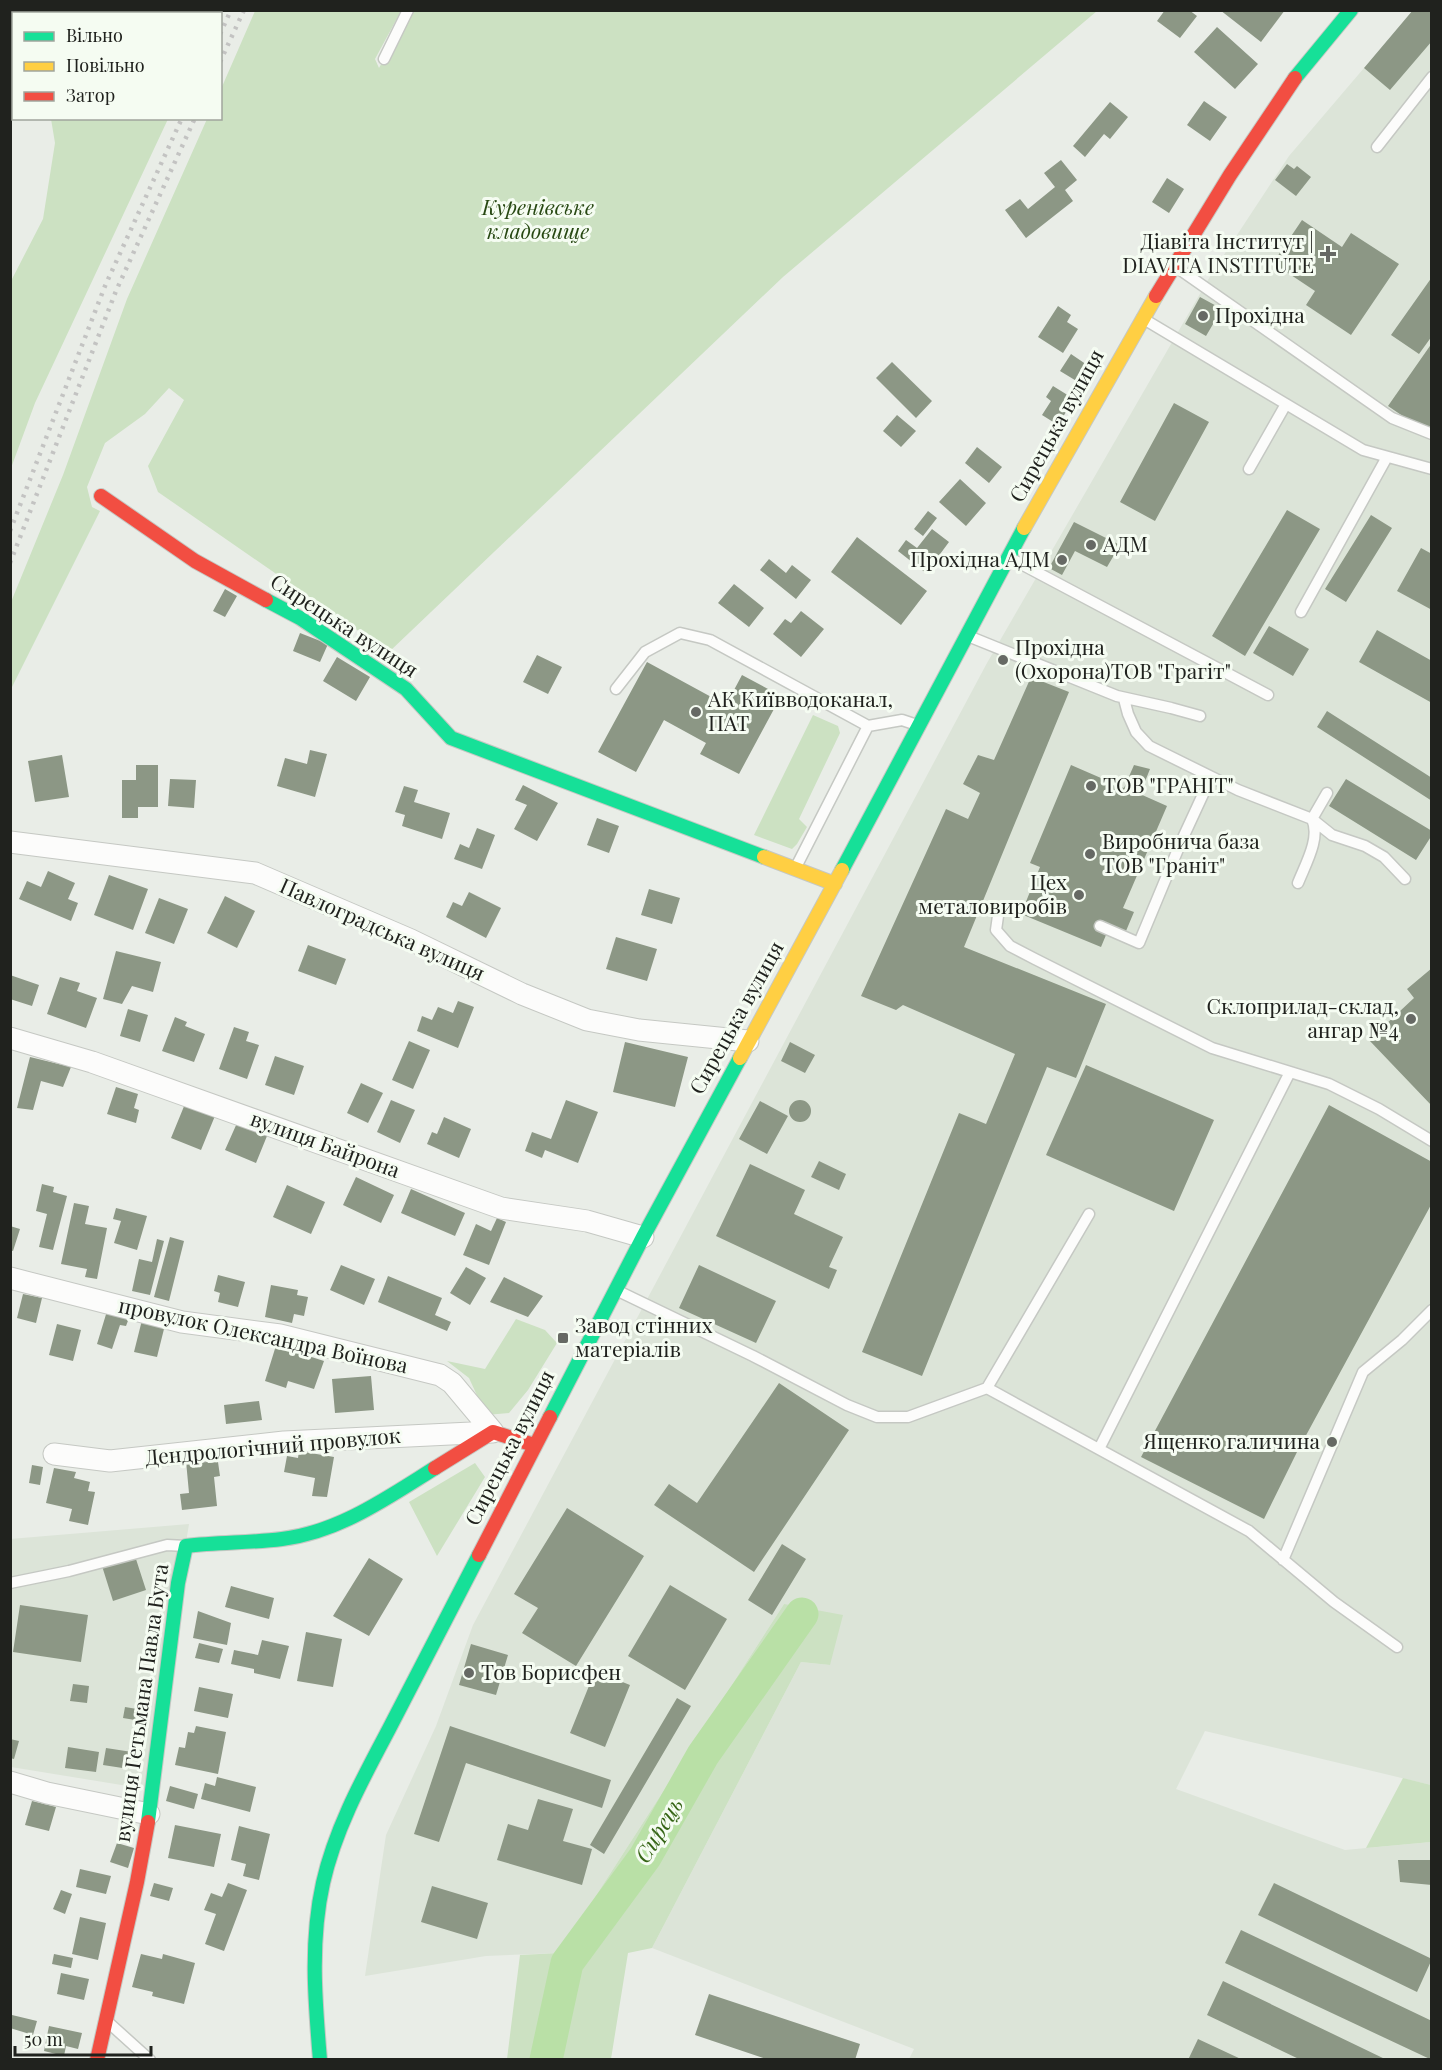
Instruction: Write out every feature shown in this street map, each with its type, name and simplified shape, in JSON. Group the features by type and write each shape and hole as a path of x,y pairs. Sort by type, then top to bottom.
{"main road":[{"name":"Сирецька вулиця","path":"320,2060 315,2006 316,1937 321,1899 329,1860 361,1783 643,1238 920,726 1008,557 1142,318 1224,184 1288,86 1351,10"},
{"name":"Сирецька вулиця","path":"100,496 195,561 300,618 406,689 452,738 835,884"},
{"path":"493,1432 534,1445"},
{"name":"вулиця Гетьмана Павла Бута","path":"97,2060 137,1882 149,1814 178,1583 186,1546 216,1542 283,1539 326,1528 366,1511 493,1432"}],"street":[{"name":"Павлоградська вулиця","path":"10,842 255,873 411,940 522,994 587,1020 639,1030 748,1041"},
{"name":"вулиця Байрона","path":"10,1038 92,1062 501,1208 587,1221 643,1238"},
{"name":"провулок Олександра Воїнова","path":"10,1278 182,1322 280,1335 440,1375 452,1383 493,1432"},
{"name":"Дендрологічний провулок","path":"54,1454 110,1461 284,1442 493,1432"},
{"path":"10,1782 47,1793 149,1814"}],"lane":[{"path":"384,59 408,10"},
{"path":"1377,147 1431,77"},
{"path":"1175,266 1392,418 1431,434"},
{"path":"1142,318 1363,450 1431,469"},
{"path":"1249,469 1286,404"},
{"path":"1301,612 1387,457"},
{"path":"1008,557 1268,695"},
{"path":"616,689 645,652 680,633 710,640 868,726 902,720 920,726"},
{"path":"968,636 1124,699 1200,716"},
{"path":"1124,699 1136,732 1149,746 1211,777 1312,819 1332,835 1365,846 1384,857 1405,879"},
{"path":"795,869 868,726"},
{"path":"1100,926 1139,943 1211,777"},
{"path":"1312,819 1327,793"},
{"path":"1298,883 1315,836 1316,827 1312,819"},
{"path":"999,909 996,930 1010,946 1212,1048 1329,1084 1379,1109 1431,1142"},
{"path":"1099,1449 1290,1072"},
{"path":"616,1290 753,1356 847,1405 877,1417 908,1417 987,1388 1089,1214"},
{"path":"1283,1560 1363,1372 1402,1340 1431,1310"},
{"path":"987,1388 1249,1531 1334,1602 1397,1647"},
{"path":"10,1583 69,1571 167,1545 186,1546"},
{"path":"106,2020 150,2060"}],"shaded area":[{"path":"1431,11 1431,1785 1205,1731 1176,1789 1345,1850 1431,1842 1431,2059 909,2059 914,2049 652,1948 801,1662 830,1665 784,1604 559,1953 486,1956 365,1976 386,1835 436,1726 473,1625 987,663 1212,273 1289,156 1364,68"},
{"path":"189,1524 146,1789 11,1767 10,1539"}],"green space":[{"path":"91,10 217,10 217,12 90,12"},
{"name":"Куренівське кладовище","path":"255,11 401,11 375,59 379,68 410,11 1097,11 783,277 389,652 158,492 148,466 184,400 169,388 145,414 105,443 87,487 92,507 100,511 11,689 11,602 63,475 127,299 207,120 222,120 222,87"},
{"path":"51,120 168,120 35,403 11,468 11,281 43,219 55,143"},
{"path":"813,715 838,726 840,733 799,819 807,827 792,849 754,835"},
{"path":"516,1319 545,1330 557,1343 528,1390 509,1413 486,1415 469,1378 447,1361 485,1369"},
{"path":"475,1463 485,1477 437,1556 409,1502"},
{"path":"784,1604 843,1615 830,1665 801,1662 652,1948 628,1953 611,2059 507,2059 520,1955 559,1953"},
{"path":"1403,1778 1431,1785 1431,1842 1366,1848"}],"building":[{"path":"1165,10 1189,10 1197,16 1180,38 1157,21"},
{"path":"1220,10 1285,10 1261,42"},
{"path":"1413,10 1432,10 1432,41 1390,90 1364,68"},
{"path":"1217,27 1258,64 1235,89 1194,52"},
{"path":"1204,101 1227,117 1210,141 1187,125"},
{"path":"1110,102 1128,117 1110,139 1104,134 1085,157 1073,146"},
{"path":"1061,160 1077,180 1065,190 1073,201 1026,238 1005,210 1020,199 1028,209 1055,187 1044,173"},
{"path":"1287,164 1294,169 1297,166 1311,177 1296,196 1275,180"},
{"path":"1167,178 1184,189 1169,213 1152,202"},
{"name":"Діавіта Інститут | DIAVITA INSTITUTE","path":"1302,220 1342,247 1351,233 1399,264 1351,335 1306,305 1315,291 1273,263"},
{"path":"1432,277 1432,336 1419,354 1391,335"},
{"name":"Прохідна","path":"1200,297 1222,309 1206,336 1185,324"},
{"path":"1058,306 1071,315 1067,322 1078,329 1063,353 1038,337"},
{"path":"1432,343 1432,436 1388,406"},
{"path":"1071,354 1093,369 1083,385 1060,371"},
{"path":"892,362 932,401 916,418 876,378"},
{"path":"1053,386 1074,399 1058,425 1042,415 1051,401 1046,397"},
{"path":"1174,403 1209,422 1155,521 1120,502"},
{"path":"897,415 916,431 901,447 883,431"},
{"path":"977,447 1002,467 989,483 965,463"},
{"path":"960,479 986,503 966,526 939,502"},
{"path":"1287,510 1320,529 1245,656 1212,636"},
{"path":"928,511 937,518 923,536 914,529"},
{"path":"1371,515 1392,528 1346,602 1325,589"},
{"name":"АДМ","path":"1074,522 1120,545 1107,567 1075,551 1062,575 1049,568"},
{"path":"932,529 949,542 926,573 898,551 906,540 917,548"},
{"path":"857,537 927,591 901,625 831,572"},
{"path":"1421,548 1432,554 1432,610 1397,591"},
{"path":"769,559 786,573 792,565 811,580 796,599 760,570"},
{"path":"734,584 764,608 749,627 718,603"},
{"path":"225,589 237,596 225,617 213,611"},
{"path":"801,611 824,629 801,657 773,634 785,619 791,623"},
{"path":"1269,626 1309,649 1293,676 1253,653"},
{"path":"1377,630 1432,661 1432,703 1359,662"},
{"path":"300,633 328,644 320,662 293,651"},
{"path":"537,655 562,667 548,694 523,682"},
{"name":"Прохідна (Охорона)ТОВ \"Грагіт\"","path":"999,655 1010,659 1007,665 996,661"},
{"path":"337,657 370,677 356,701 323,681"},
{"name":"АК Київводоканал, ПАТ","path":"647,662 726,705 742,675 781,696 739,774 700,754 706,743 664,720 636,772 598,752"},
{"path":"1031,677 1069,692 964,947 1106,1004 1076,1078 1047,1067 922,1376 862,1352 959,1113 986,1124 1015,1054 903,1005 896,1010 861,996 946,809 968,819 980,793 963,784 978,755 994,760"},
{"path":"1327,711 1432,778 1432,801 1317,727"},
{"path":"310,750 327,754 315,797 277,786 285,758 307,764"},
{"path":"62,755 69,797 35,802 28,761"},
{"path":"136,765 158,765 158,807 138,807 138,818 122,818 122,780 136,780"},
{"name":"Виробнича база ТОВ \"Граніт\"","path":"1071,765 1124,788 1134,765 1150,769 1140,794 1167,806 1123,908 1134,912 1126,931 1100,921 1096,930 1106,935 1101,947 1021,914 1040,867 1030,863"},
{"path":"170,779 196,780 194,808 168,806"},
{"path":"1346,779 1432,831 1432,835 1416,860 1329,806"},
{"path":"523,785 558,803 537,841 514,829 527,805 515,800"},
{"path":"404,786 418,790 414,802 450,813 442,839 402,826 405,815 395,812"},
{"path":"597,818 619,826 609,853 587,845"},
{"path":"477,828 495,835 482,869 454,859 460,844 469,848"},
{"path":"48,871 75,883 68,899 78,903 71,921 19,899 27,881 41,887"},
{"path":"109,875 148,889 133,930 94,915"},
{"path":"649,889 680,898 672,924 641,915"},
{"path":"469,892 501,908 486,938 446,917 453,902 462,906"},
{"path":"225,896 255,911 237,948 207,933"},
{"path":"159,898 188,909 174,944 145,933"},
{"path":"616,937 657,949 647,981 606,969"},
{"path":"308,945 346,959 336,985 298,971"},
{"path":"116,951 161,962 153,992 132,986 122,1004 103,999"},
{"name":"Склоприлад-склад, ангар №4","path":"1432,968 1432,1106 1369,1040 1414,998 1407,989"},
{"path":"10,975 39,985 32,1006 10,999"},
{"path":"60,977 80,983 77,991 97,998 86,1028 47,1014"},
{"path":"458,1001 474,1007 458,1048 417,1031 422,1016 432,1020 438,1007 453,1013"},
{"path":"128,1009 148,1015 140,1042 120,1036"},
{"path":"175,1017 187,1022 185,1026 205,1034 194,1062 162,1051"},
{"path":"234,1027 249,1032 246,1041 259,1045 247,1079 219,1069"},
{"path":"409,1041 430,1050 413,1089 392,1080"},
{"path":"625,1042 688,1057 675,1107 613,1092"},
{"path":"790,1042 815,1055 805,1073 781,1061"},
{"path":"275,1056 304,1066 294,1095 265,1085"},
{"path":"30,1057 71,1067 63,1087 41,1081 33,1110 17,1108"},
{"path":"1086,1065 1214,1120 1174,1211 1046,1155"},
{"path":"361,1083 383,1093 368,1123 347,1113"},
{"path":"116,1087 138,1094 134,1108 139,1110 136,1123 107,1114"},
{"path":"187,1099 217,1111 201,1150 171,1138"},
{"path":"391,1100 415,1110 400,1143 377,1132"},
{"path":"566,1100 598,1112 578,1163 545,1150 542,1158 525,1151 532,1132 551,1139"},
{"path":"800,1100 808,1103 811,1111 808,1119 800,1122 792,1119 789,1111 792,1103"},
{"path":"760,1101 788,1116 767,1154 739,1139"},
{"path":"1329,1105 1432,1162 1432,1203 1297,1452 1264,1519 1141,1457"},
{"path":"444,1117 471,1129 459,1158 427,1144 432,1132 437,1134"},
{"path":"237,1123 267,1136 256,1163 225,1150"},
{"path":"819,1161 846,1174 839,1190 811,1177"},
{"path":"750,1164 805,1190 794,1214 843,1237 829,1267 837,1270 829,1289 716,1236"},
{"path":"356,1177 394,1195 381,1223 343,1205"},
{"path":"42,1184 54,1187 53,1192 67,1196 53,1250 39,1247 47,1214 36,1211"},
{"path":"287,1185 325,1202 311,1234 273,1217"},
{"path":"411,1189 465,1213 455,1236 401,1213"},
{"path":"74,1203 89,1206 85,1224 107,1228 97,1279 85,1277 87,1269 61,1264"},
{"path":"116,1208 147,1216 137,1250 114,1243 121,1221 113,1219"},
{"path":"497,1218 506,1222 489,1265 463,1255 476,1224 491,1231"},
{"path":"10,1226 20,1229 13,1251 10,1250"},
{"path":"170,1237 184,1241 169,1301 154,1297"},
{"path":"157,1239 164,1241 150,1295 132,1291 139,1259 152,1262"},
{"path":"341,1265 375,1279 364,1305 330,1290"},
{"path":"699,1265 776,1301 756,1343 679,1308"},
{"path":"466,1267 486,1278 470,1305 450,1293"},
{"path":"218,1275 245,1282 238,1307 218,1302 220,1293 214,1291"},
{"path":"388,1276 442,1298 435,1315 451,1322 447,1331 378,1302"},
{"path":"504,1277 543,1296 528,1317 490,1302"},
{"path":"271,1285 298,1290 297,1295 308,1297 304,1316 294,1314 292,1323 265,1317"},
{"path":"23,1294 42,1298 36,1323 17,1318"},
{"path":"107,1311 129,1318 126,1326 120,1325 112,1349 97,1344"},
{"path":"142,1320 165,1325 157,1357 134,1352"},
{"path":"57,1324 81,1330 73,1361 49,1355"},
{"path":"278,1339 301,1347 299,1353 324,1361 314,1389 288,1381 286,1388 265,1381"},
{"path":"371,1376 374,1410 335,1413 332,1379"},
{"path":"779,1383 849,1430 754,1572 654,1505 669,1484 697,1503"},
{"path":"259,1401 262,1420 226,1424 224,1405"},
{"path":"299,1451 334,1457 327,1497 312,1496 315,1478 284,1472 287,1456 298,1458"},
{"path":"208,1458 208,1463 218,1462 220,1476 214,1477 217,1506 182,1510 180,1494 189,1493 186,1461"},
{"path":"32,1465 43,1467 40,1485 29,1483"},
{"path":"54,1468 76,1472 74,1478 90,1482 88,1491 95,1492 88,1525 69,1521 72,1509 46,1503"},
{"path":"567,1508 644,1556 576,1666 522,1633 538,1608 514,1594"},
{"path":"782,1544 806,1559 772,1615 748,1600"},
{"path":"135,1556 146,1590 113,1601 102,1566"},
{"path":"369,1558 403,1579 369,1636 333,1616"},
{"path":"670,1585 727,1619 685,1690 628,1656"},
{"path":"231,1586 274,1598 269,1619 225,1607"},
{"path":"20,1605 88,1615 81,1662 13,1652"},
{"path":"198,1611 231,1623 227,1645 193,1638"},
{"path":"306,1632 342,1639 333,1687 297,1681"},
{"path":"262,1640 289,1646 280,1679 254,1673 254,1669 231,1664 234,1650 258,1655"},
{"path":"199,1643 223,1649 219,1663 195,1658"},
{"path":"471,1644 508,1655 496,1695 459,1685"},
{"path":"595,1671 630,1685 605,1747 570,1733"},
{"path":"73,1684 89,1686 87,1703 70,1701"},
{"path":"199,1687 233,1694 228,1718 194,1711"},
{"path":"677,1698 691,1706 604,1854 590,1845"},
{"path":"125,1707 149,1711 147,1722 123,1718"},
{"path":"196,1726 226,1732 218,1774 175,1765 179,1747 185,1748 188,1732 194,1733"},
{"path":"450,1726 611,1780 602,1808 466,1763 439,1842 414,1834"},
{"path":"10,1739 19,1741 14,1759 10,1758"},
{"path":"68,1747 99,1752 96,1772 65,1768"},
{"path":"106,1748 132,1752 129,1769 103,1765"},
{"path":"217,1777 256,1787 250,1812 201,1799 205,1783 215,1786"},
{"path":"170,1786 198,1794 194,1809 166,1801"},
{"path":"538,1799 573,1809 563,1841 592,1849 582,1885 497,1860 508,1824 528,1830"},
{"path":"32,1801 56,1807 49,1831 25,1825"},
{"path":"175,1825 221,1834 214,1867 168,1858"},
{"path":"239,1826 270,1834 259,1880 243,1876 246,1864 231,1860"},
{"path":"117,1843 134,1848 128,1868 110,1862"},
{"path":"1398,1860 1432,1860 1432,1885 1400,1882"},
{"path":"80,1869 111,1876 106,1894 76,1887"},
{"path":"154,1883 173,1888 169,1901 150,1896"},
{"path":"228,1883 247,1890 224,1951 205,1944 216,1914 204,1910 211,1893 222,1897"},
{"path":"1274,1883 1432,1959 1417,1992 1258,1915"},
{"path":"432,1886 488,1903 477,1939 421,1922"},
{"path":"61,1890 72,1894 65,1914 53,1909"},
{"path":"80,1917 106,1923 98,1960 72,1954"},
{"path":"1241,1930 1432,2021 1432,2060 1225,1963"},
{"path":"54,1954 73,1958 71,1968 52,1964"},
{"path":"141,1954 162,1959 163,1954 195,1963 184,2004 152,1996 153,1992 132,1987"},
{"path":"61,1973 89,1979 84,2000 57,1994"},
{"path":"1223,1981 1387,2060 1301,2060 1207,2015"},
{"path":"709,1994 860,2044 855,2060 769,2060 695,2035"},
{"path":"12,2015 37,2021 33,2035 10,2028"},
{"path":"49,2026 82,2033 78,2049 66,2046 64,2056 44,2051"},
{"path":"1198,2039 1243,2060 1188,2060"}],"waterway":[{"name":"Сирець","path":"546,2060 567,1963 645,1857 703,1755 802,1614"}],"railway":[{"path":"222,30 231,10"},
{"path":"222,58 244,10"},
{"path":"10,531 105,286 181,120"},
{"path":"10,563 116,291 194,120"}],"traffic: fast":[{"path":"1295,78 1351,10"},
{"path":"842,870 1024,528"},
{"path":"266,600 300,618 406,689 451,738 764,857"},
{"path":"550,1417 643,1237 740,1058"},
{"path":"148,1822 178,1583 186,1546 282,1539 323,1529 362,1512 435,1468"},
{"path":"320,2060 315,1993 315,1949 319,1905 328,1863 342,1823 360,1785 479,1555"}],"traffic: slow":[{"path":"1024,528 1156,296"},
{"path":"764,857 835,884"},
{"path":"740,1058 842,870"}],"traffic: jam":[{"path":"1156,296 1230,175 1295,78"},
{"path":"101,496 195,561 266,600"},
{"path":"479,1555 550,1417"},
{"path":"435,1468 493,1432 534,1445"},
{"path":"97,2060 137,1882 148,1822"}],"place":[{"name":"Діавіта Інститут | DIAVITA INSTITUTE","path":"1328,254"},
{"name":"Прохідна","path":"1203,316"},
{"name":"АДМ","path":"1091,545"},
{"name":"Прохідна АДМ","path":"1062,560"},
{"name":"Прохідна (Охорона)ТОВ \"Грагіт\"","path":"1003,660"},
{"name":"АК Київводоканал, ПАТ","path":"696,712"},
{"name":"ТОВ \"ГРАНІТ\"","path":"1091,786"},
{"name":"Виробнича база ТОВ \"Граніт\"","path":"1090,854"},
{"name":"Цех металовиробів","path":"1079,895"},
{"name":"Склоприлад-склад, ангар №4","path":"1411,1019"},
{"name":"Завод стінних матеріалів","path":"563,1338"},
{"name":"Ященко галичина","path":"1332,1442"},
{"name":"Тов Борисфен","path":"469,1673"}]}
